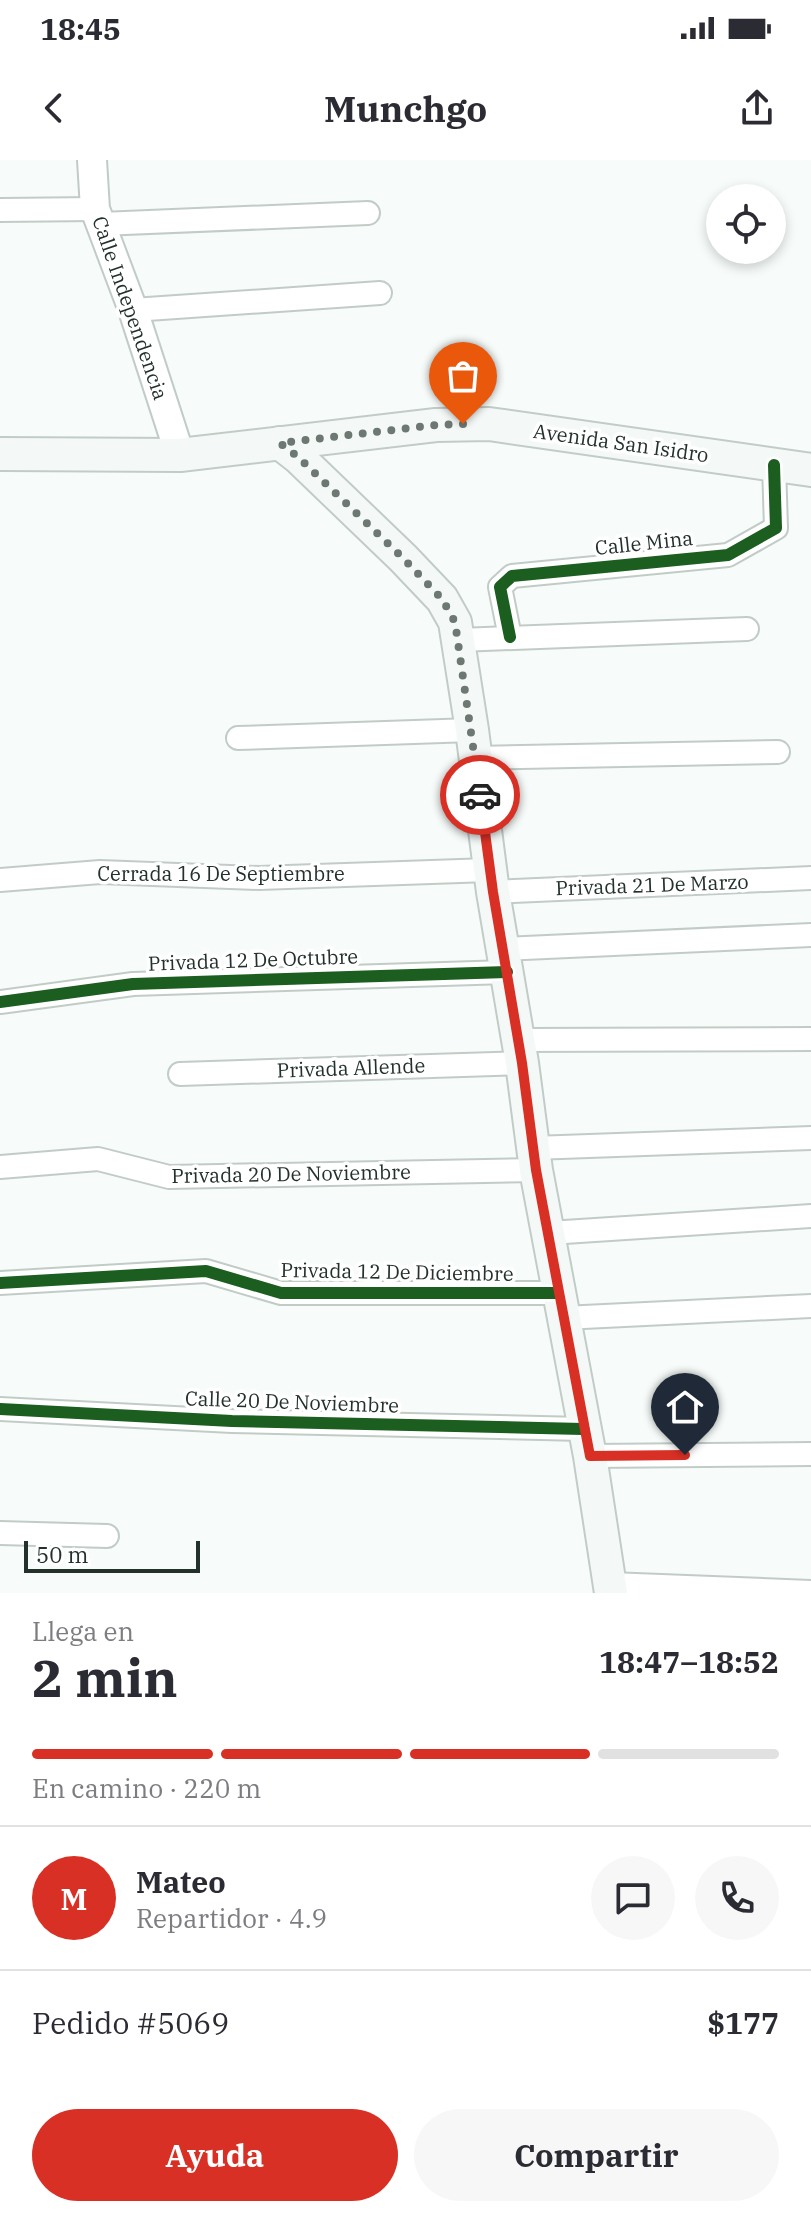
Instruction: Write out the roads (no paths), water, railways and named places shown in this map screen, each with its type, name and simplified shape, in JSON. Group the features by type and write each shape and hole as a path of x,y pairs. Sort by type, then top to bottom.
{"main road":[{"name":"Avenida San Isidro","path":"0,454 180,455 436,425 489,424 811,470"},
{"path":"280,443 403,558 442,599 455,622 534,1159 587,1442 610,1589"}],"street":[{"name":"Calle Independencia","path":"92,160 98,216 133,310 180,455"},
{"path":"0,210 98,216 368,213"},
{"path":"133,310 380,293"},
{"name":"Calle Mina","path":"510,637 500,587 512,576 728,555 776,528 774,465"},
{"path":"459,640 747,629"},
{"path":"238,738 778,752"},
{"name":"Cerrada 16 De Septiembre","path":"0,880 100,872 491,881"},
{"name":"Privada 21 De Marzo","path":"491,881 811,878"},
{"name":"Privada 12 De Octubre","path":"0,1002 133,984 505,961 811,935"},
{"name":"Privada Allende","path":"180,1074 520,1051 811,1039"},
{"name":"Privada 20 De Noviembre","path":"0,1167 98,1159 169,1177 534,1159 811,1138"},
{"path":"549,1233 811,1216"},
{"name":"Privada 12 De Diciembre","path":"0,1283 206,1271 281,1293 560,1306 811,1306"},
{"name":"Calle 20 De Noviembre","path":"0,1409 811,1454"},
{"path":"0,1533 107,1536"},
{"path":"610,1589 811,1592"}]}
